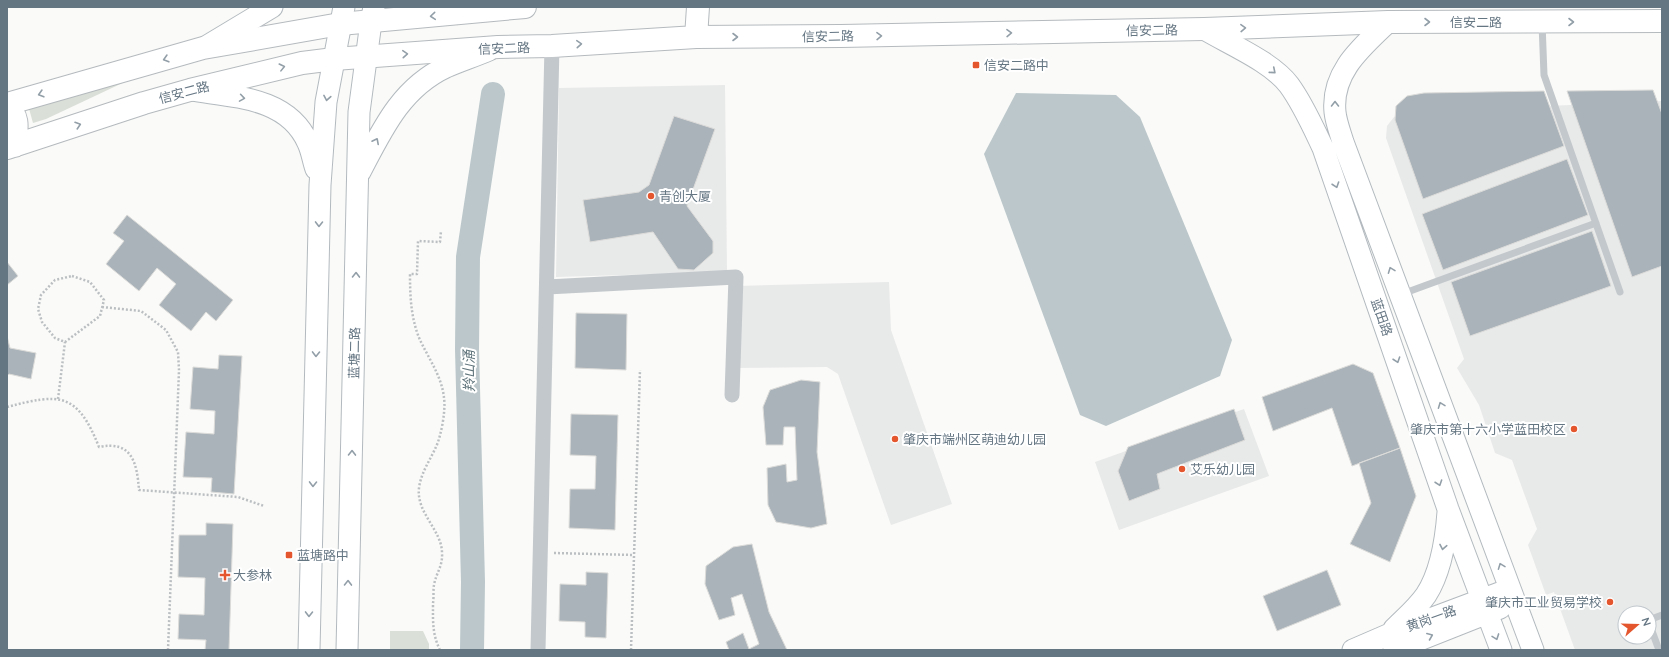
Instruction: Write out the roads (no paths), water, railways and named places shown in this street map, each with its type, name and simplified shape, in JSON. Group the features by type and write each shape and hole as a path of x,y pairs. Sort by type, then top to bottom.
{"main road":[{"path":"203,48 272,7"},
{"path":"7,104 203,48 342,16 525,7"},
{"path":"696,37 698,7"},
{"name":"蓝塘二路","path":"347,650 359,112 373,14"},
{"path":"308,650 320,185 326,102 342,16"},
{"name":"信安二路","path":"11,147 144,103 190,90 302,62 334,59 498,47 552,46 696,37 841,36 1204,29 1388,22 1662,21"},
{"name":"蓝田路","path":"1388,22 1360,48 1339,78 1335,96 1335,112 1343,142 1533,650"},
{"name":"蓝田路","path":"1204,29 1271,68 1288,84 1310,120 1323,148 1448,509 1500,650"},
{"path":"358,176 388,120 407,95 427,78 446,68 498,47"},
{"path":"190,90 249,99 271,105 282,111 299,128 309,143 320,185"},
{"path":"7,107 12,111 16,119 17,129 11,147"},
{"path":"1392,642 1426,594 1442,553 1448,509"},
{"name":"黄岗一路","path":"1353,650 1392,642 1513,596"}],"street":[{"path":"538,650 552,46"},
{"path":"547,287 736,277 732,395"}],"lane":[{"path":"1542,22 1544,75 1620,292"},
{"path":"1400,295 1596,223"}],"waterway":[{"name":"羚山涌","path":"472,650 473,582 467,349 468,257 493,94"}],"place":[{"name":"信安二路中","path":"976,65"},
{"name":"青创大厦","path":"651,196"},
{"name":"肇庆市第十六小学蓝田校区","path":"1574,429"},
{"name":"肇庆市端州区萌迪幼儿园","path":"895,439"},
{"name":"艾乐幼儿园","path":"1182,469"},
{"name":"蓝塘路中","path":"289,555"},
{"name":"大参林","path":"225,575"},
{"name":"肇庆市工业贸易学校","path":"1610,602"}]}
